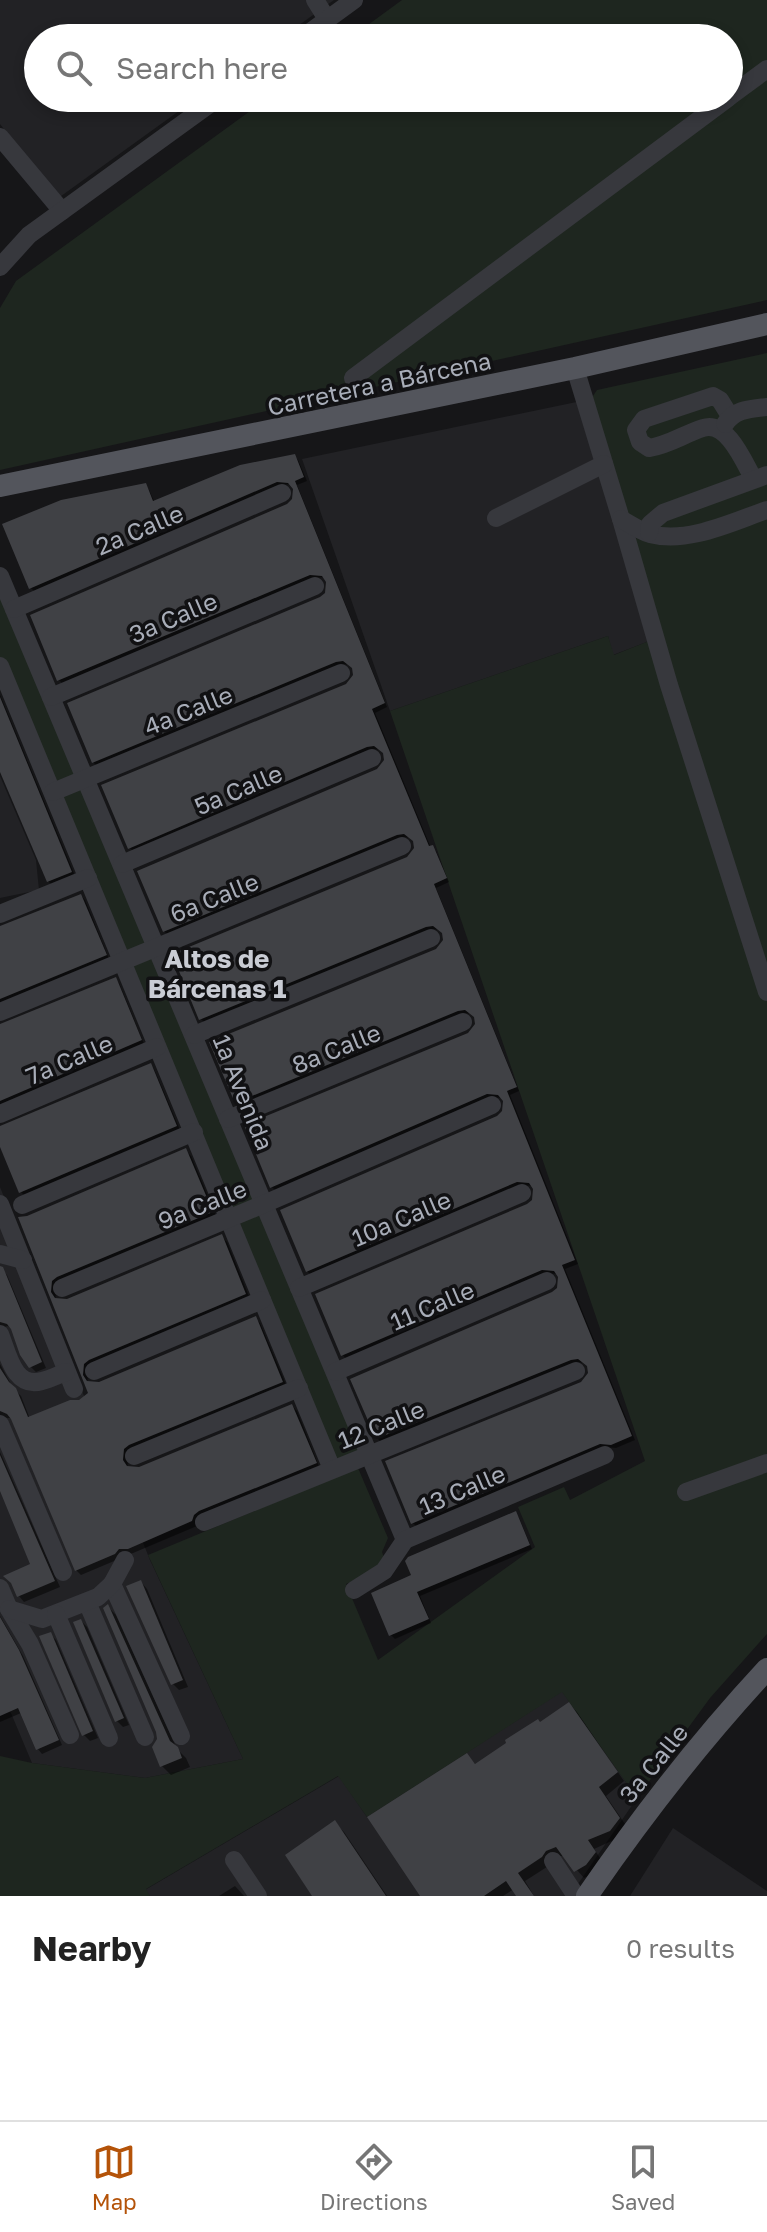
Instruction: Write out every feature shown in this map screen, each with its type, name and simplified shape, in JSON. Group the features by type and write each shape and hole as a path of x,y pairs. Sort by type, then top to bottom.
{"main road":[{"name":"Carretera a Bárcena","path":"0,486 575,368 767,324"},
{"name":"3a Calle","path":"588,1895 637,1825 697,1749 767,1669"}],"street":[{"path":"315,0 327,19"},
{"path":"320,24 354,0"},
{"path":"743,87 767,69"},
{"path":"0,267 29,235 199,112"},
{"path":"353,378 710,112"},
{"path":"0,137 62,211"},
{"path":"575,368 669,685 767,992"},
{"path":"649,533 650,524 663,513 760,476 731,440 726,423 745,409 767,407"},
{"path":"496,518 604,464"},
{"name":"2a Calle","path":"14,609 282,493"},
{"path":"621,519 649,533 665,536 703,532 767,510"},
{"name":"1a Avenida","path":"0,576 405,1540"},
{"name":"3a Calle","path":"51,697 315,586"},
{"path":"0,666 332,1469"},
{"name":"4a Calle","path":"53,792 341,673"},
{"name":"5a Calle","path":"122,864 372,758"},
{"name":"6a Calle","path":"0,1012 402,846"},
{"path":"0,914 88,878"},
{"path":"194,1035 431,938"},
{"name":"8a Calle","path":"228,1119 463,1022"},
{"name":"7a Calle","path":"0,1114 157,1047"},
{"name":"9a Calle","path":"62,1288 492,1105"},
{"path":"22,1205 194,1132"},
{"name":"10a Calle","path":"299,1288 522,1193"},
{"path":"0,1204 70,1380 28,1382 20,1378 0,1334"},
{"path":"0,1254 23,1260"},
{"name":"11 Calle","path":"335,1372 547,1281"},
{"path":"94,1371 262,1300"},
{"name":"12 Calle","path":"204,1522 576,1371"},
{"path":"134,1456 299,1388"},
{"path":"1,1429 63,1572"},
{"name":"13 Calle","path":"354,1590 384,1571 405,1540 605,1455"},
{"path":"686,1492 767,1463"},
{"path":"9,1609 38,1619 87,1602 112,1584 125,1560"},
{"path":"112,1584 181,1736"},
{"path":"0,1588 30,1644 70,1735"},
{"path":"87,1602 145,1737"},
{"path":"56,1614 109,1738"},
{"path":"234,1860 258,1896"},
{"path":"553,1861 588,1895"}],"shaded area":[{"path":"0,0 334,0 301,24 24,24 24,112 178,112 57,199 0,124"},
{"path":"402,0 767,0 767,300 0,470 0,308 16,281 249,112 743,112 743,24 369,24"},
{"path":"767,353 767,1634 710,1698 637,1798 562,1692 367,1817 338,1776 146,1889 150,1896 0,1896 0,1756 145,1778 243,1759 148,1555 358,1468 388,1538 382,1552 387,1566 346,1584 378,1660 535,1547 518,1507 564,1487 570,1500 645,1461 390,711 608,636 614,655 659,637 591,399 597,390"},
{"path":"591,399 660,637 613,655 608,636 390,711 302,459"},
{"path":"0,576 369,1455 332,1469 0,666"},
{"path":"0,776 36,860 39,890 0,898"},
{"path":"0,1187 150,1560 243,1759 145,1778 32,1763 0,1687"},
{"path":"562,1691 637,1798 567,1896 150,1896 145,1890 339,1776 367,1817"},
{"path":"673,1828 767,1891 767,1896 630,1896"}],"building":[{"path":"295,454 304,477 295,481 385,703 372,709 429,846 433,845 447,878 434,884 517,1087 507,1091 575,1260 562,1265 632,1436 611,1445 600,1444 411,1524 385,1461 581,1382 588,1373 587,1366 578,1359 571,1360 376,1439 350,1379 552,1292 557,1288 558,1277 554,1271 542,1270 341,1356 315,1294 527,1204 532,1200 533,1189 529,1183 517,1182 306,1272 280,1210 497,1116 502,1111 503,1101 498,1095 487,1094 270,1188 244,1125 468,1033 475,1024 474,1017 465,1010 458,1011 235,1103 209,1042 436,949 443,940 442,933 433,926 426,927 199,1020 172,954 407,857 414,848 413,841 404,834 397,835 163,932 137,871 377,769 384,760 383,753 374,746 367,747 128,849 101,785 346,684 353,675 352,668 343,661 336,662 92,763 67,703 320,597 325,593 326,582 322,576 310,575 57,681 30,615 287,504 292,499 293,489 288,483 277,482 29,589 2,524 61,500 146,483 153,501 240,465"},
{"path":"0,697 72,872 47,882 0,772"},
{"path":"81,894 107,955 0,999 0,926"},
{"path":"116,977 142,1040 0,1101 0,1024"},
{"path":"151,1063 177,1126 19,1193 0,1147 0,1126"},
{"path":"186,1148 213,1212 57,1277 52,1281 51,1292 55,1298 67,1299 222,1234 246,1294 89,1360 84,1364 83,1375 87,1381 99,1382 256,1316 283,1382 129,1445 124,1449 123,1460 127,1466 139,1467 292,1404 317,1463 199,1511 192,1521 128,1549 119,1549 115,1554 75,1571 11,1419 0,1411 0,1368 16,1388 28,1417 70,1400 79,1400 88,1393 18,1217 27,1216"},
{"path":"0,1266 42,1362 29,1368 20,1355 11,1329 0,1322"},
{"path":"0,1455 55,1581 17,1597 11,1583 3,1576 30,1564 0,1491"},
{"path":"516,1511 530,1545 417,1592 429,1619 389,1636 371,1593 411,1575 405,1561 408,1557"},
{"path":"141,1580 183,1680 171,1685 126,1586"},
{"path":"108,1604 170,1741 178,1747 182,1758 160,1767 152,1747 157,1739 156,1732 103,1608"},
{"path":"0,1617 19,1650 59,1740 36,1750 18,1708 0,1716"},
{"path":"81,1619 124,1718 115,1722 73,1622"},
{"path":"51,1632 93,1731 82,1736 39,1636"},
{"path":"569,1702 618,1772 599,1787 620,1818 610,1831 588,1840 596,1852 586,1865 574,1872 556,1847 546,1851 518,1873 534,1896 516,1896 506,1881 484,1896 420,1896 367,1817 467,1753 475,1764 506,1743 505,1740"},
{"path":"335,1820 386,1896 312,1896 285,1855"}],"district":[{"name":"Altos de Bárcenas 1","path":"217,973"}]}
